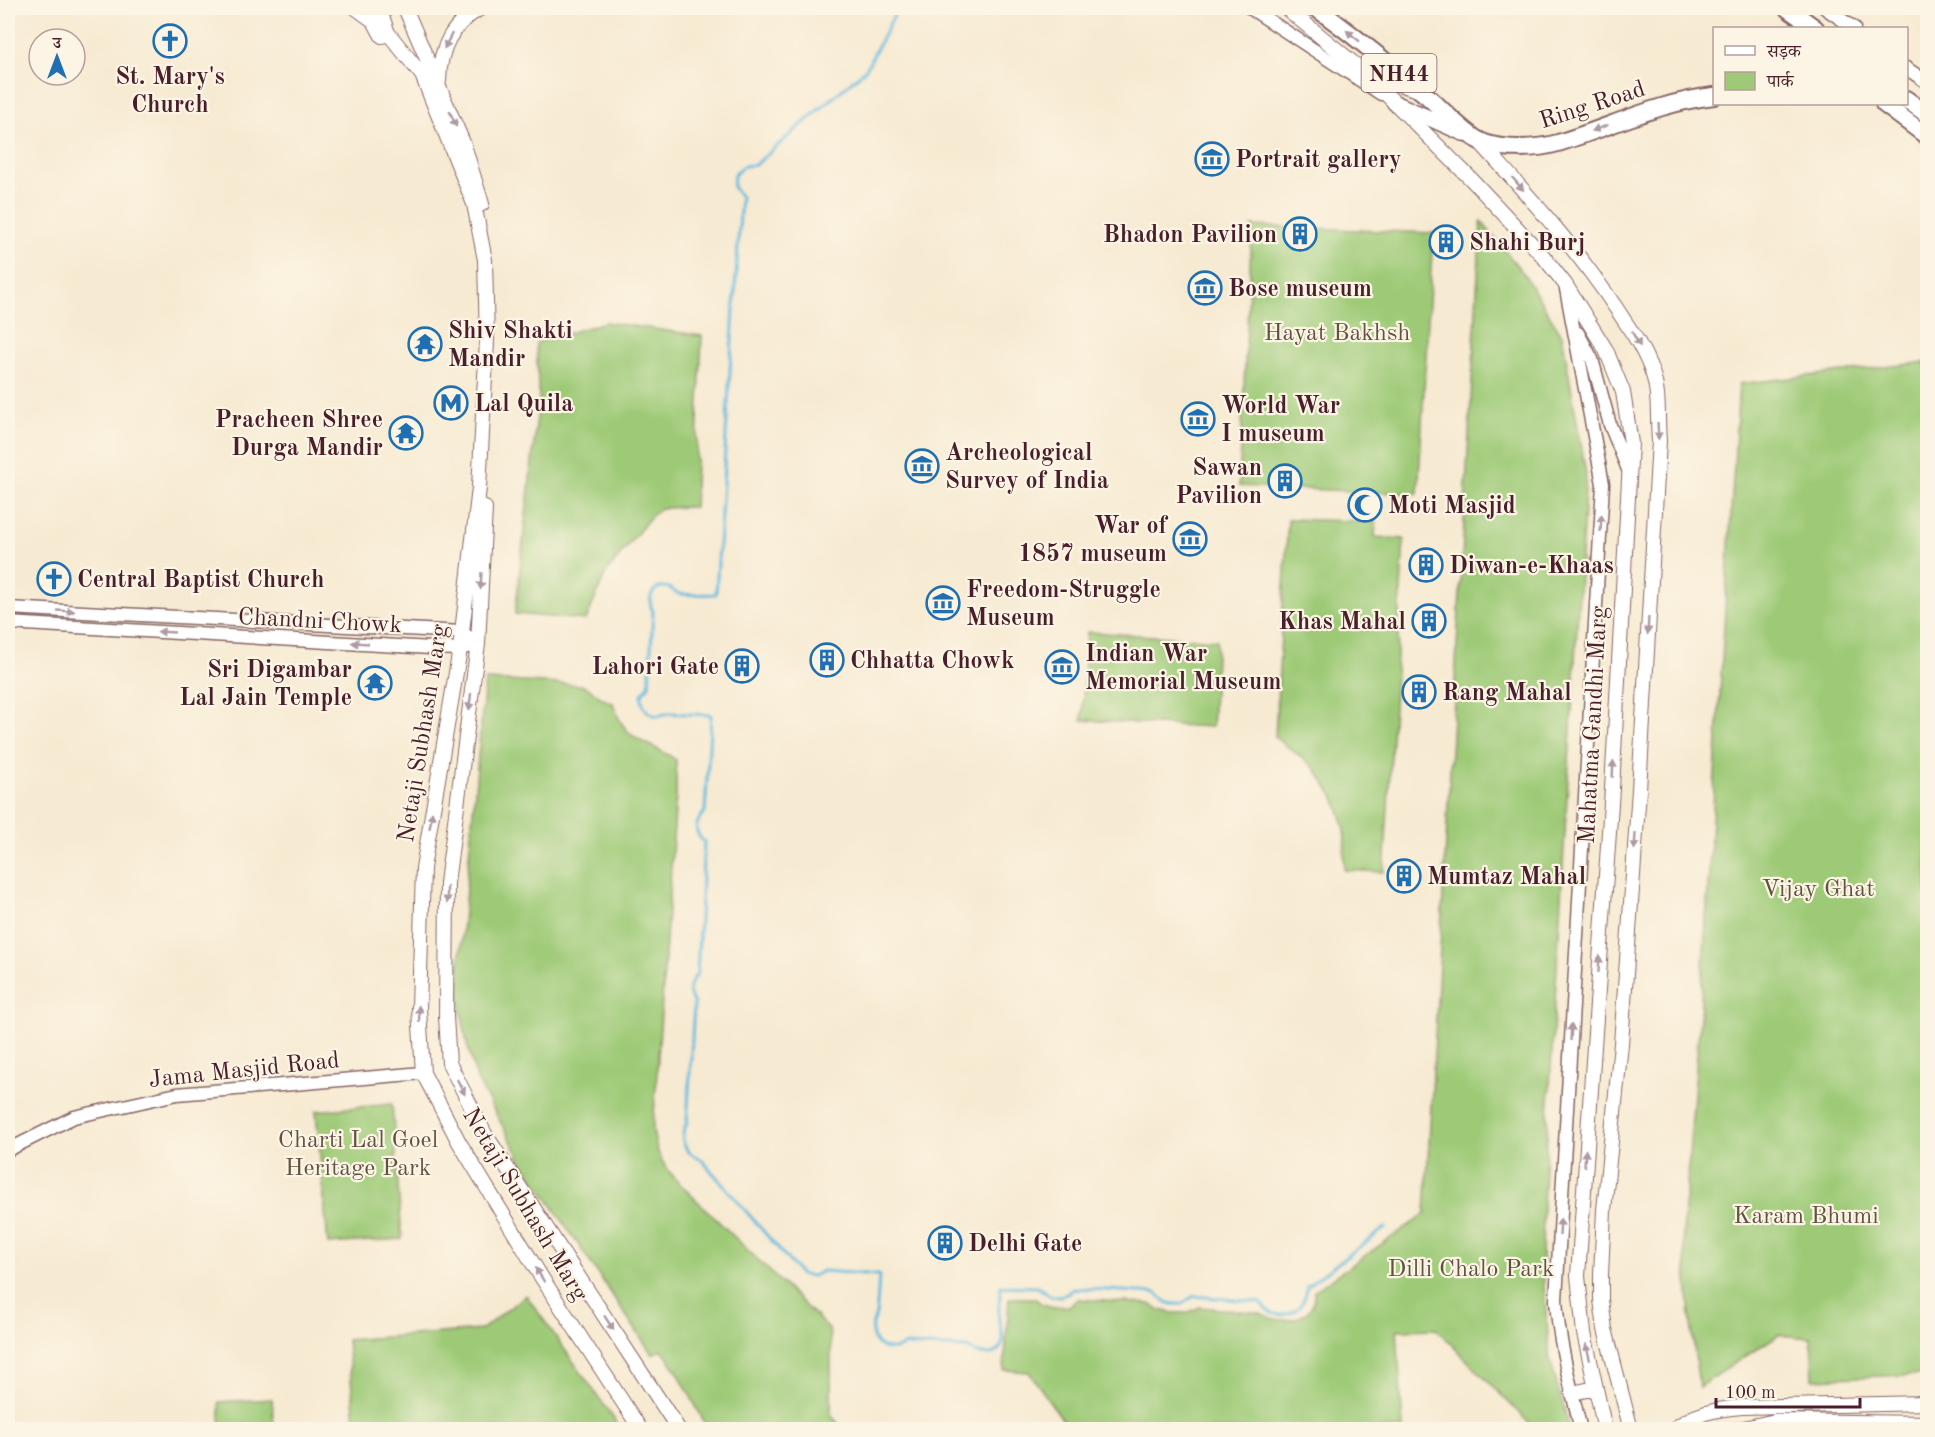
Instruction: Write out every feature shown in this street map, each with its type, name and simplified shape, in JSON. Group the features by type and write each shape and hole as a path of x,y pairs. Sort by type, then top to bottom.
{"highway":[{"name":"Ring Road","path":"1316,8 1420,90 1479,141 1500,146 1524,148 1557,144 1687,99 1713,96"},
{"path":"1787,8 1814,27"},
{"path":"1908,100 1928,115"},
{"path":"1885,105 1928,137"}],"main road":[{"path":"356,8 374,21 384,39 422,75"},
{"name":"Netaji Subhash Marg","path":"379,8 388,33 422,75 474,204 485,260 487,341 479,488 460,649 423,868 419,1009 423,1073 459,1142 533,1265 641,1430"},
{"name":"Netaji Subhash Marg","path":"405,8 477,182 491,256 492,353 478,644 447,882 449,1063 485,1134 680,1430"},
{"path":"439,88 439,63 447,39 467,16 481,8"},
{"name":"Mahatma Gandhi Marg","path":"1286,8 1364,72 1472,180 1543,256 1565,284 1606,350 1623,392 1631,443 1612,789 1578,1276 1584,1333 1605,1430"},
{"path":"1364,72 1420,90"},
{"path":"1395,103 1479,141"},
{"name":"Mahatma Gandhi Marg","path":"1479,141 1536,204 1595,276 1636,339 1653,373 1656,385 1659,441 1640,779 1622,1044 1604,1210 1601,1275 1601,1300 1605,1329 1631,1430"},
{"path":"1572,1393 1596,1388"},
{"path":"1673,1430 1697,1415 1718,1409 1928,1403"},
{"path":"1735,1430 1775,1421 1928,1423"}],"street":[{"name":"Mahatma Gandhi Marg","path":"1250,8 1395,103"},
{"path":"1825,8 1853,27"},
{"path":"1908,69 1928,83"},
{"path":"1565,284 1603,484 1556,1300 1558,1325 1581,1430"},
{"path":"1574,324 1592,359 1610,425 1629,473"},
{"name":"Chandni Chowk","path":"8,608 462,632"},
{"name":"Chandni Chowk","path":"8,623 460,649 478,644"},
{"path":"462,632 478,644"},
{"name":"Jama Masjid Road","path":"8,1150 74,1117 177,1094 423,1073"}],"green space":[{"name":"Dilli Chalo Park","path":"1481,221 1523,273 1562,335 1586,474 1543,1204 1542,1262 1550,1360 1570,1429 1535,1429 1436,1329 1397,1330 1403,1429 1069,1429 1029,1372 1004,1370 1009,1298 1034,1298 1042,1304 1054,1307 1069,1306 1078,1299 1150,1304 1160,1310 1173,1313 1187,1313 1200,1307 1261,1313 1278,1320 1296,1319 1310,1309 1314,1291 1425,1214"},
{"name":"Hayat Bakhsh","path":"1252,226 1433,233 1418,494 1239,486"},
{"path":"605,322 702,336 694,507 660,508 647,521 606,573 586,620 515,614 539,399 536,343"},
{"name":"Vijay Ghat","path":"1927,362 1927,1374 1813,1379 1811,1338 1778,1335 1699,1387 1683,1234 1700,1017 1739,384"},
{"path":"1288,519 1376,522 1375,537 1404,539 1384,872 1344,870 1345,829 1336,800 1314,767 1275,737"},
{"path":"1087,632 1217,640 1212,727 1082,720"},
{"path":"485,680 586,687 613,703 623,726 630,733 676,760 676,795 653,1130 657,1147 666,1167 682,1186 829,1329 831,1414 842,1429 708,1429 677,1371 662,1349 652,1354 524,1164 477,1080 467,1044 460,1004 459,967"},
{"name":"Charti Lal Goel Heritage Park","path":"392,1104 402,1239 328,1244 316,1111"},
{"path":"526,1295 621,1429 356,1429 347,1340 481,1330"},
{"path":"272,1399 274,1429 221,1429 219,1402"}],"waterway":[{"path":"898,8 866,69 755,165 743,166 734,175 733,187 741,197 716,594 681,594 669,588 660,587 653,592 650,599 653,611 649,686 642,694 643,705 647,711 657,716 668,713 711,715 705,812 697,827 698,834 704,842 697,974 690,989 690,996 694,1004 684,1145 690,1153 701,1159 801,1275 813,1276 822,1271 879,1275 876,1314 872,1325 873,1338 880,1346 889,1349 905,1345 968,1348 978,1353 995,1353 1002,1345 1003,1338 999,1322 1001,1286 1038,1287 1051,1296 1067,1294 1074,1288 1156,1293 1166,1302 1173,1304 1182,1304 1194,1296 1260,1302 1274,1314 1289,1314 1301,1304 1307,1286 1385,1228"}],"place":[{"name":"St. Mary's Church","path":"170,41"},
{"name":"Portrait gallery","path":"1212,159"},
{"name":"Bhadon Pavilion","path":"1300,234"},
{"name":"Shahi Burj","path":"1446,242"},
{"name":"Bose museum","path":"1205,288"},
{"name":"Shiv Shakti Mandir","path":"425,344"},
{"name":"Lal Quila","path":"451,403"},
{"name":"World War I museum","path":"1198,419"},
{"name":"Pracheen Shree Durga Mandir","path":"406,433"},
{"name":"Archeological Survey of India","path":"922,466"},
{"name":"Sawan Pavilion","path":"1285,481"},
{"name":"Moti Masjid","path":"1365,505"},
{"name":"War of 1857 museum","path":"1190,539"},
{"name":"Diwan-e-Khaas","path":"1426,565"},
{"name":"Central Baptist Church","path":"54,579"},
{"name":"Freedom-Struggle Museum","path":"943,603"},
{"name":"Khas Mahal","path":"1429,621"},
{"name":"Chhatta Chowk","path":"827,660"},
{"name":"Lahori Gate","path":"742,666"},
{"name":"Indian War Memorial Museum","path":"1062,667"},
{"name":"Sri Digambar Lal Jain Temple","path":"375,683"},
{"name":"Rang Mahal","path":"1419,692"},
{"name":"Mumtaz Mahal","path":"1404,876"},
{"name":"Delhi Gate","path":"945,1243"}],"park label":[{"name":"Karam Bhumi","path":"1806,1215"}]}
